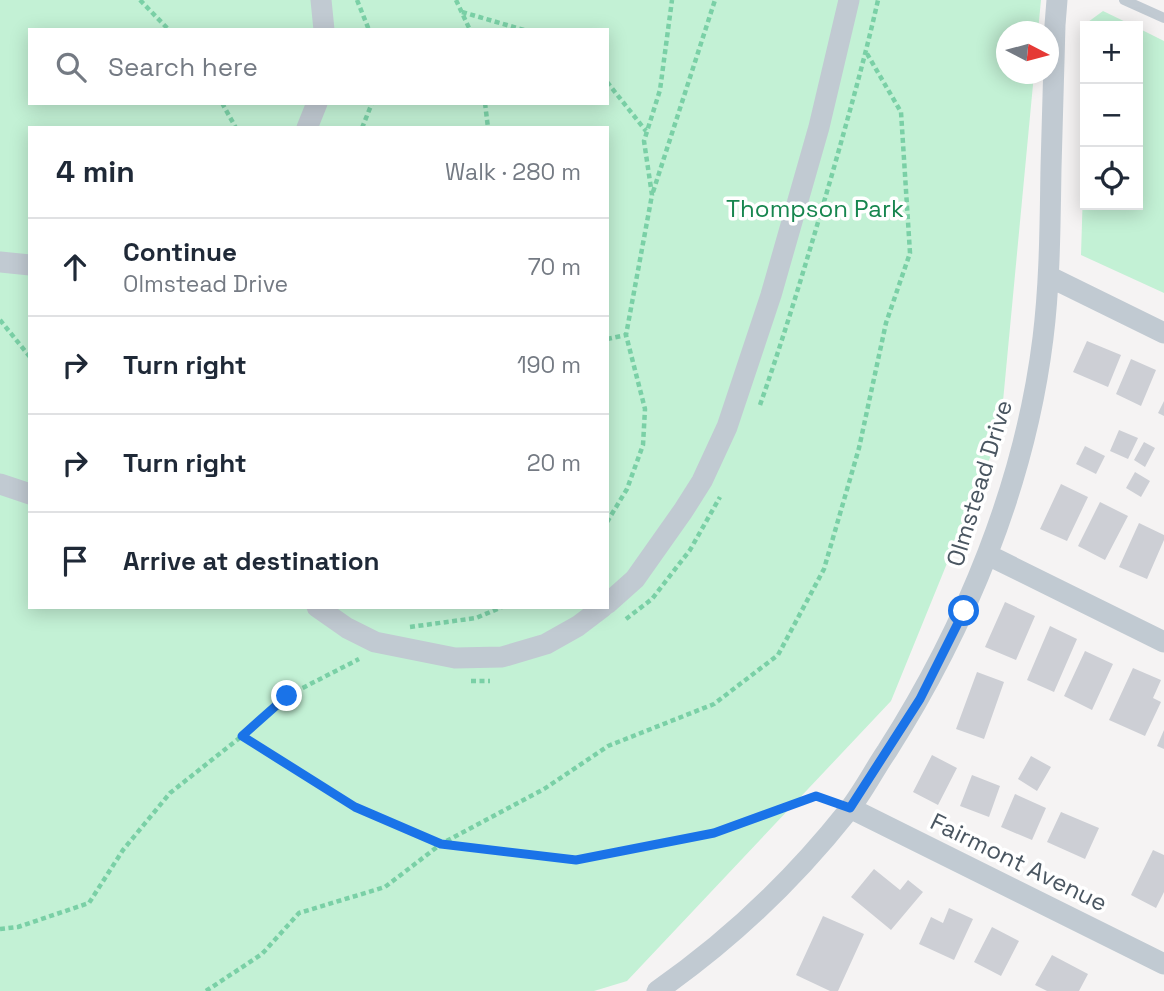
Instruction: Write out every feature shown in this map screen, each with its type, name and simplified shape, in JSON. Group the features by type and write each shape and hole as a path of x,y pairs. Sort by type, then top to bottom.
{"street":[{"path":"321,0 324,28"},
{"path":"609,602 635,579 684,511 702,481 727,427 771,295 819,127 849,0"},
{"name":"Olmstead Drive","path":"657,991 691,967 761,906 850,808 920,699 964,611 988,555 1024,438 1043,341 1049,276 1054,39 1058,0"},
{"path":"308,126 316,105"},
{"path":"0,262 28,265"},
{"path":"1049,276 1164,333"},
{"path":"0,484 28,493"},
{"path":"988,555 1164,642"},
{"path":"320,609 347,628 382,643 455,658 502,657 546,644 578,626 600,609"},
{"name":"Fairmont Avenue","path":"850,808 1164,964"}],"lane":[{"path":"1124,0 1164,18"}],"path":[{"path":"140,0 167,28"},
{"path":"357,0 368,28"},
{"path":"456,0 469,28"},
{"path":"652,195 644,141 660,90 672,0"},
{"path":"609,519 626,489 643,445 645,409 626,335 652,195 715,0"},
{"path":"758,410 785,334 866,52 878,0"},
{"path":"462,12 517,28"},
{"path":"206,991 262,954 299,913 385,887 441,844 544,789 608,746 713,704 778,655 824,569 859,448 886,323 910,253 901,112 866,52"},
{"path":"609,85 646,131"},
{"path":"223,105 235,126"},
{"path":"363,126 371,105"},
{"path":"485,105 488,126"},
{"path":"0,320 28,355"},
{"path":"609,339 626,335"},
{"path":"620,624 652,598 675,569 697,538 722,492"},
{"path":"382,643 411,626 476,618 497,609"},
{"path":"0,929 19,927 89,903 123,850 170,793 287,696 366,655 356,649"},
{"path":"468,681 493,680"},
{"path":"242,736 355,807 441,844 576,860 714,833 816,796 850,808"}],"green space":[{"name":"Thompson Park","path":"0,0 1041,0 1039,21 996,21 996,84 1033,84 1000,433 891,701 627,981 594,991 0,991"},
{"path":"1103,11 1124,21 1089,21"},
{"path":"1143,30 1164,41 1164,293 1081,255 1082,210 1143,210"}],"building":[{"path":"1087,341 1121,355 1108,387 1073,372"},
{"path":"1131,359 1156,370 1141,406 1116,394"},
{"path":"1164,401 1164,416 1158,413"},
{"path":"1119,430 1138,438 1128,459 1110,451"},
{"path":"1144,442 1155,448 1145,467 1134,460"},
{"path":"1085,446 1105,456 1096,474 1076,464"},
{"path":"1135,472 1150,481 1141,497 1126,488"},
{"path":"1061,484 1088,497 1067,541 1040,529"},
{"path":"1100,502 1128,516 1105,560 1078,546"},
{"path":"1139,523 1164,535 1147,579 1119,567"},
{"path":"1005,602 1035,616 1016,660 985,647"},
{"path":"1050,626 1077,639 1054,692 1027,680"},
{"path":"1085,651 1113,664 1092,710 1064,696"},
{"path":"1133,668 1161,680 1153,698 1161,702 1145,736 1109,720"},
{"path":"977,672 1004,682 984,739 956,729"},
{"path":"1164,730 1164,749 1157,746"},
{"path":"932,755 957,768 938,805 913,792"},
{"path":"1031,756 1051,767 1037,791 1018,779"},
{"path":"972,775 1000,786 989,817 960,806"},
{"path":"1015,794 1046,808 1032,840 1001,827"},
{"path":"1061,812 1099,828 1085,859 1047,842"},
{"path":"1153,850 1164,855 1164,892 1156,908 1131,895"},
{"path":"874,869 900,890 908,880 923,892 891,930 851,897"},
{"path":"949,908 973,919 954,960 919,944 931,917 943,923"},
{"path":"823,916 864,934 838,991 830,991 796,975"},
{"path":"992,927 1019,941 1001,976 974,962"},
{"path":"1052,955 1088,974 1079,991 1047,991 1035,985"}],"route":[{"path":"287,696 242,736 355,807 441,844 576,860 714,833 816,796 850,808 920,699 964,611"}]}
